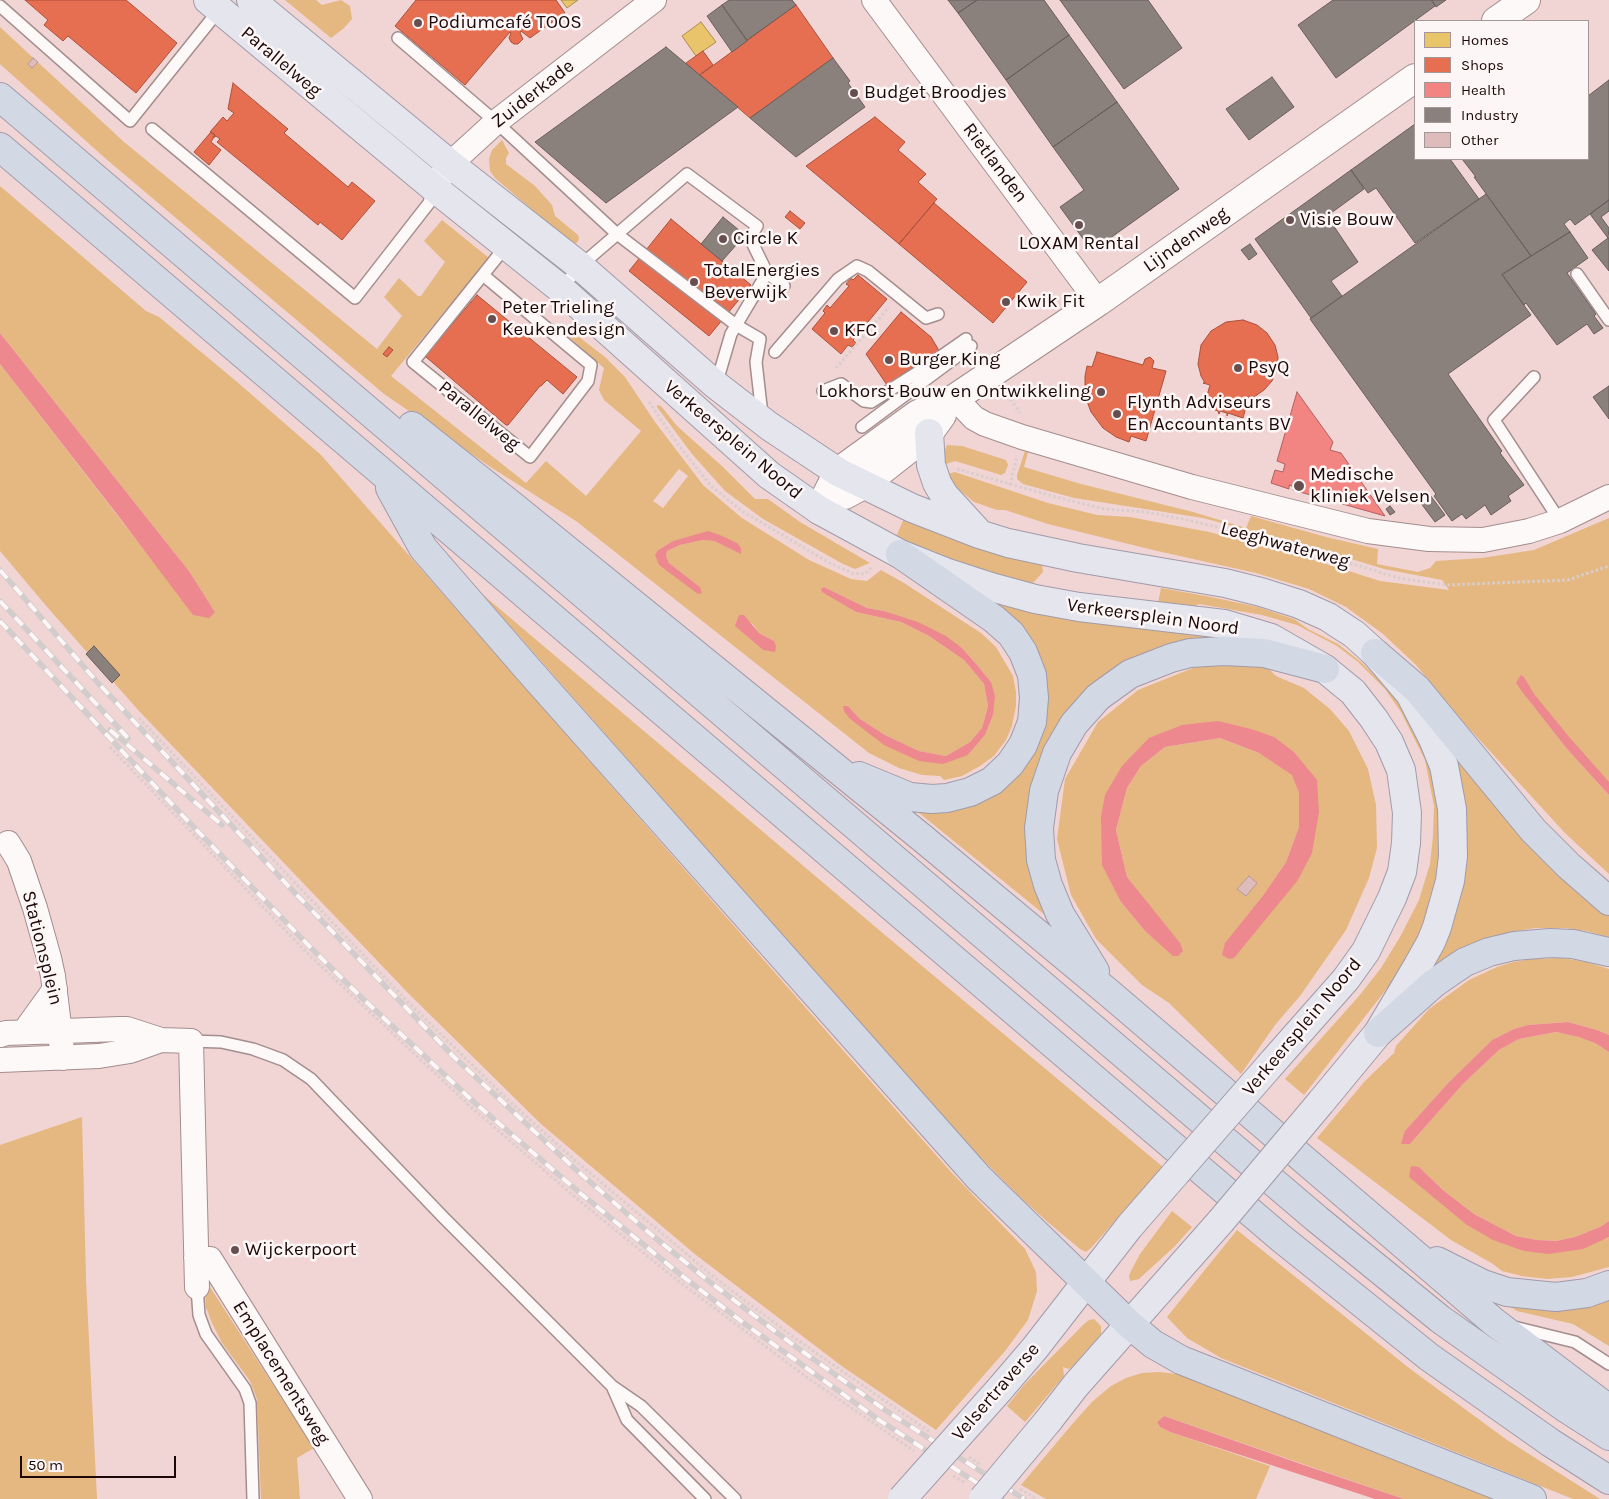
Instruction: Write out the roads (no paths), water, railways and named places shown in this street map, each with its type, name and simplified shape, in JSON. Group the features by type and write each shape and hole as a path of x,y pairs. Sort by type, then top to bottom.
{"highway":[{"path":"0,97 1317,1219 1440,1319 1567,1409 1609,1436"},
{"path":"0,147 1282,1239 1429,1357 1551,1444 1609,1480"},
{"path":"334,383 414,427 431,440 834,766 1109,993 1261,1125 1494,1322 1609,1409"},
{"path":"383,475 423,548 526,667 979,1178 1129,1324 1153,1344 1181,1360 1532,1499"},
{"path":"834,766 910,797 947,798 970,792 992,781 1010,764 1023,745 1032,722 1034,698 1032,675 1023,652 1010,634 994,620 900,554"},
{"path":"1109,993 1060,914 1048,885 1041,860 1039,828 1044,791 1057,753 1074,724 1098,697 1130,674 1171,658 1224,650 1264,653 1325,669"},
{"path":"1375,653 1417,690 1533,830 1569,866 1609,901"},
{"path":"1378,1033 1433,984 1465,962 1489,952 1514,946 1550,943 1573,944 1609,952"},
{"path":"1402,1244 1483,1284 1508,1292 1556,1297 1587,1293 1609,1285"}],"main road":[{"name":"Parallelweg","path":"251,0 450,164 580,266 716,386 763,422 838,472"},
{"name":"Parallelweg","path":"214,5 431,195 506,246 561,289 628,349"},
{"name":"Verkeersplein Noord","path":"628,349 769,475 794,494 819,510 900,554 966,579 1035,599 1079,607 1224,624 1271,638 1325,669 1353,692 1389,742 1401,770 1405,791 1407,813 1406,844 1402,872 1392,898 1366,951 1346,979 1129,1227 1087,1282"},
{"path":"929,433 931,466 937,483 944,495 979,534"},
{"path":"838,472 920,511 1008,543 1070,556 1225,583 1299,604 1328,617 1354,634 1375,653 1410,694 1433,739 1444,766 1449,788 1453,856 1450,881 1437,927 1431,942 1378,1033 1221,1221 1076,1385 1048,1421 978,1494"},
{"name":"Velsertraverse","path":"902,1499 1035,1348 1087,1282"}],"street":[{"name":"Zuiderkade","path":"431,195 450,164 496,122 654,0"},
{"name":"Rietlanden","path":"874,0 1098,302"},
{"path":"1497,20 1526,0"},
{"name":"Lijndenweg","path":"819,510 838,472 918,414 955,398 1098,302 1414,79"},
{"name":"Lijndenweg","path":"819,510 863,485 929,433 955,398"},
{"name":"Leeghwaterweg","path":"955,398 974,418 985,424 1022,437 1192,487 1368,531 1429,538 1483,540 1529,531 1560,521 1609,497"},
{"name":"Stationsplein","path":"3,840 19,861 49,958 55,989 63,1058"},
{"path":"24,1032 55,989"},
{"path":"0,1035 6,1032 128,1029 161,1040 192,1041"},
{"path":"0,1060 99,1056 130,1051 161,1040"},
{"name":"Emplacementsweg","path":"192,1041 197,1287"},
{"name":"Emplacementsweg","path":"196,1258 210,1259 360,1499"}],"lane":[{"name":"Parallelweg","path":"0,6 130,121 214,5"},
{"path":"398,38 496,122 617,234 736,325 760,339 756,362 763,422"},
{"path":"152,129 355,298 431,195"},
{"path":"561,289 580,266 688,174 757,226 750,238 767,273 784,286"},
{"name":"Parallelweg","path":"483,275 591,365 588,381 530,457 413,362 506,246"},
{"path":"775,352 838,279 857,266 868,271 926,318 938,314"},
{"path":"716,386 731,334 767,273"},
{"path":"1576,274 1609,320"},
{"path":"823,391 841,384 864,402 870,402 969,342 862,427"},
{"path":"1534,377 1494,420 1560,521"},
{"path":"192,1041 221,1042 253,1049 282,1060 311,1079 444,1218 612,1386 641,1406 735,1499"},
{"name":"Emplacementsweg","path":"197,1287 199,1315 206,1334 245,1389 250,1403 254,1499"},
{"path":"1494,1322 1575,1342 1609,1364"},
{"path":"612,1386 627,1420 705,1499"}],"railway":[{"path":"0,570 98,683 295,893 454,1057 574,1168 653,1236 792,1344 885,1410 1024,1499"},
{"path":"0,601 128,738"},
{"path":"0,621 183,816 313,950 475,1103 580,1193 745,1324 879,1420 1002,1499"},
{"path":"110,730 222,825"}],"place":[{"name":"Podiumcafé TOOS","path":"418,23"},
{"name":"Budget Broodjes","path":"854,93"},
{"name":"Visie Bouw","path":"1290,220"},
{"name":"LOXAM Rental","path":"1079,225"},
{"name":"Circle K","path":"723,239"},
{"name":"TotalEnergies Beverwijk","path":"694,282"},
{"name":"Kwik Fit","path":"1006,302"},
{"name":"Peter Trieling Keukendesign","path":"492,319"},
{"name":"KFC","path":"834,331"},
{"name":"Burger King","path":"889,360"},
{"name":"PsyQ","path":"1238,368"},
{"name":"Lokhorst Bouw en Ontwikkeling","path":"1101,392"},
{"name":"Flynth Adviseurs En Accountants BV","path":"1117,414"},
{"name":"Medische kliniek Velsen","path":"1299,486"},
{"name":"Wijckerpoort","path":"235,1250"}]}
